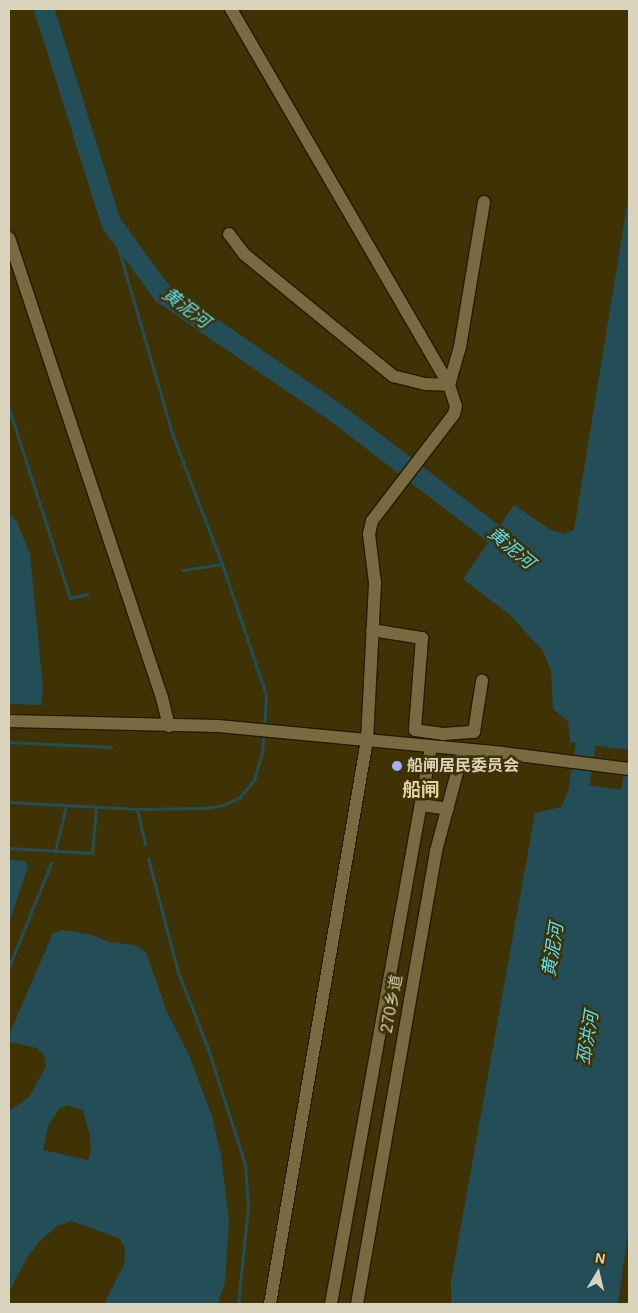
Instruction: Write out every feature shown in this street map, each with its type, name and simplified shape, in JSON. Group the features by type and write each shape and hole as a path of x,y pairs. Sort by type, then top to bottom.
{"street":[{"path":"231,9 455,400 454,414 376,512 369,534 375,583 367,740 270,1304"},
{"path":"448,385 460,347 484,202"},
{"path":"229,234 244,254 393,376 426,384 448,385"},
{"path":"9,238 162,698 168,726"},
{"path":"372,630 422,638 415,730 443,734 474,732 482,681"},
{"path":"9,721 218,726 502,753 629,769"},
{"path":"331,1304 431,747"},
{"name":"270乡道","path":"357,1304 435,861 463,750"},
{"path":"421,805 448,809"}],"water":[{"path":"629,193 629,750 570,742 568,721 553,709 551,671 543,651 510,615 463,579 514,505 551,530 565,534 574,530"},
{"path":"9,513 17,522 30,554 43,689 41,705 9,704"},
{"path":"572,783 629,791 629,1226 618,1304 451,1304 451,1281 535,813 561,807"},
{"path":"9,859 25,861 28,867 9,923"},
{"path":"63,930 93,935 109,942 134,945 146,952 167,1012 189,1055 212,1116 221,1156 229,1220 225,1282 218,1304 104,1304 124,1265 125,1248 119,1238 71,1221 57,1226 40,1241 28,1256 9,1292 9,1111 29,1097 46,1067 44,1055 37,1048 9,1042 9,1035 53,933","holes":["67,1105 83,1110 90,1137 91,1151 88,1160 43,1150 48,1126 59,1109"]}],"waterway":[{"name":"黄泥河","path":"44,9 111,223 163,294 335,412 515,550"},
{"path":"111,223 173,436 222,564 266,695 264,728"},
{"path":"9,409 70,598 88,594"},
{"path":"183,570 222,564"},
{"name":"黄泥河","path":"575,811 590,718"},
{"path":"9,802 137,809 206,808 223,805 240,797 254,780 262,752 264,734"},
{"path":"9,742 111,747"},
{"name":"邳洪河","path":"624,804 629,772"},
{"path":"55,851 66,806"},
{"path":"9,848 92,853 96,807"},
{"path":"137,809 145,844"},
{"path":"148,858 178,972 208,1049 245,1164 248,1207 238,1304"},
{"path":"9,967 51,863"}],"place":[{"name":"船闸居民委员会","path":"397,766"}],"district":[{"name":"船闸","path":"421,790"}]}
